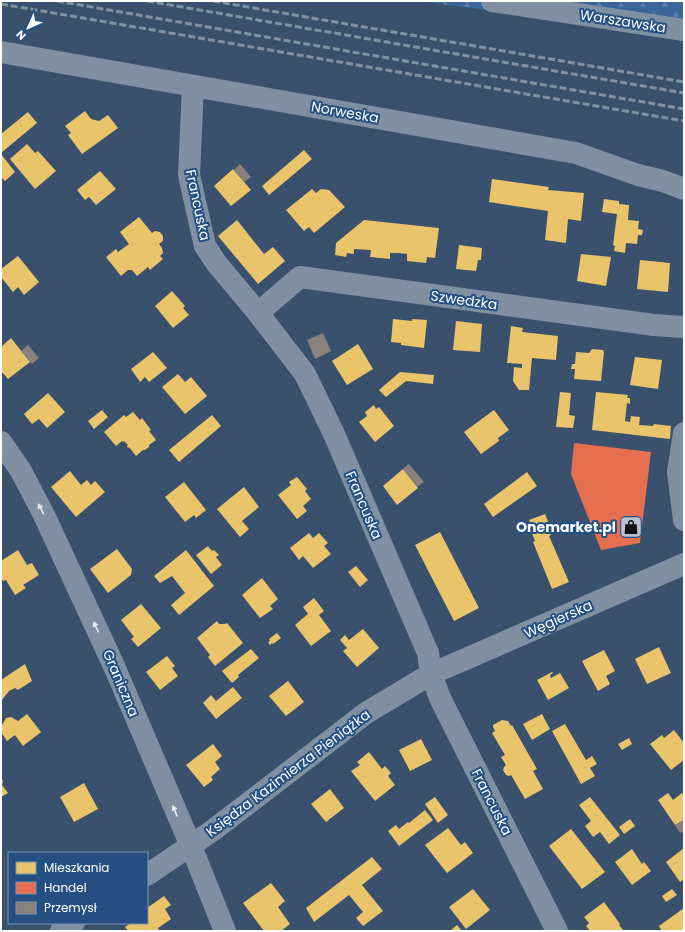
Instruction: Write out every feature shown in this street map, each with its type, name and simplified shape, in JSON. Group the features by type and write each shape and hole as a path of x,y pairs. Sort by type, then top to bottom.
{"street":[{"name":"Warszawska","path":"492,1 684,30"},
{"name":"Norweska","path":"1,52 576,152 638,175 663,181 684,189"},
{"name":"Francuska","path":"193,86 188,175 205,246 217,264 258,313 305,374 334,434 428,653 432,674 440,698 557,931"},
{"name":"Szwedzka","path":"258,313 300,277 646,324 684,327"},
{"path":"684,433 678,472 684,520"},
{"name":"Graniczna","path":"1,442 21,471 44,515 114,666 191,846 225,931"},
{"name":"Węgierska","path":"432,674 684,564"},
{"name":"Księdza Kazimierza Pieniążka","path":"148,874 191,846 366,713 432,674"},
{"path":"61,931 72,924"}],"green space":[{"path":"428,1 684,1 684,41 433,3"}],"building: Mieszkania":[{"path":"85,111 91,119 99,121 108,115 118,128 82,154 68,135 71,133 65,126"},
{"path":"28,112 37,123 1,153 1,134"},
{"path":"27,144 35,153 38,151 56,171 35,189 10,159"},
{"path":"304,150 312,159 269,195 262,186"},
{"path":"1,154 15,172 5,181 1,177"},
{"path":"233,169 251,190 231,206 214,186"},
{"path":"100,171 116,189 96,205 89,197 85,200 77,190"},
{"path":"492,179 549,187 548,190 584,193 581,221 568,219 566,243 545,240 548,211 489,202"},
{"path":"312,189 316,193 321,189 329,190 345,207 314,233 309,227 304,231 286,210"},
{"path":"604,199 619,201 619,204 629,205 628,220 639,221 638,229 643,230 642,235 638,235 637,244 626,243 625,253 614,251 615,246 613,245 617,214 602,212"},
{"path":"139,217 152,233 155,231 160,232 163,236 163,241 159,244 163,253 160,256 163,259 150,270 148,267 137,276 132,270 128,270 121,276 106,257 116,249 118,252 129,244 120,232"},
{"path":"237,220 264,254 273,247 285,261 258,284 218,236"},
{"path":"364,220 439,228 435,258 427,257 426,263 407,261 407,254 399,253 390,253 390,259 370,257 371,250 354,249 354,254 347,253 346,257 335,255 336,243"},
{"path":"459,245 482,248 481,260 478,260 476,271 456,269"},
{"path":"581,254 611,257 606,286 577,281"},
{"path":"18,256 39,282 24,295 18,287 13,292 1,277 1,269"},
{"path":"640,260 670,263 668,292 637,289"},
{"path":"172,291 185,306 183,308 189,315 173,328 155,306"},
{"path":"393,319 412,321 412,319 427,320 424,348 391,342"},
{"path":"456,321 482,324 480,352 453,350"},
{"path":"511,326 523,328 522,332 558,336 556,360 532,358 529,390 519,390 513,381 514,367 522,368 522,364 507,363"},
{"path":"11,338 30,362 8,379 1,371 1,347"},
{"path":"358,344 373,369 347,385 332,361"},
{"path":"592,349 603,350 604,352 601,381 574,379 575,369 571,369 572,364 575,364 576,352 589,353"},
{"path":"153,352 167,368 149,382 145,377 140,382 131,369"},
{"path":"635,357 662,360 658,389 630,385"},
{"path":"400,372 434,375 433,384 406,381 386,397 379,390"},
{"path":"178,374 185,382 191,377 207,396 185,414 162,387"},
{"path":"560,392 571,393 569,415 575,416 573,428 556,427"},
{"path":"596,392 628,395 627,398 630,398 630,404 627,403 625,421 630,422 631,416 640,417 639,425 653,426 654,424 671,426 670,439 592,430"},
{"path":"48,393 65,412 47,428 39,419 32,424 24,414"},
{"path":"374,405 376,409 379,407 394,426 375,442 359,422 367,416 365,412"},
{"path":"102,410 108,417 94,429 88,421"},
{"path":"494,410 509,430 498,438 499,441 481,454 464,432"},
{"path":"133,412 140,420 142,418 156,440 136,456 129,447 128,448 128,445 124,441 116,446 104,432 124,415 126,417"},
{"path":"212,415 221,426 179,462 169,450"},
{"path":"403,469 418,488 397,505 383,486"},
{"path":"70,471 81,485 87,480 91,485 95,481 105,492 76,517 51,487"},
{"path":"527,472 537,486 493,517 484,504"},
{"path":"297,477 307,489 305,491 311,499 303,506 307,511 297,519 278,495 291,485 289,482"},
{"path":"184,482 206,510 196,518 194,515 185,522 165,497"},
{"path":"244,487 259,507 242,521 249,529 240,537 217,509"},
{"path":"545,514 551,535 549,536 569,582 552,589 533,542 535,541 531,531 533,530 529,520"},
{"path":"440,532 479,608 454,621 415,545"},
{"path":"309,533 313,538 319,533 328,543 324,546 331,554 313,568 303,556 299,560 290,548"},
{"path":"208,546 212,551 214,550 219,555 216,557 222,565 211,574 196,555"},
{"path":"117,549 132,569 131,575 108,593 90,569"},
{"path":"18,550 27,565 32,563 39,575 23,585 26,588 15,595 6,580 3,581 1,578 1,561"},
{"path":"186,550 214,586 179,615 171,605 185,593 172,576 160,583 154,576"},
{"path":"356,566 368,580 360,587 348,572"},
{"path":"262,578 278,599 270,606 273,609 260,618 242,595"},
{"path":"314,598 324,611 319,615 331,631 311,646 295,625 308,614 303,607"},
{"path":"141,604 161,628 138,647 131,639 134,637 121,620"},
{"path":"217,621 219,624 227,623 243,643 215,666 208,657 210,655 197,638"},
{"path":"363,629 379,648 357,667 343,651 347,648 340,640 345,635 349,640"},
{"path":"277,633 281,638 270,645 268,642 270,641 269,639"},
{"path":"659,647 671,673 647,684 635,659"},
{"path":"251,649 259,658 238,675 239,677 232,683 222,671"},
{"path":"604,650 615,671 606,676 610,684 598,691 582,661"},
{"path":"167,656 175,666 172,668 178,676 160,690 146,672"},
{"path":"25,664 32,681 18,690 15,688 9,691 1,701 1,680"},
{"path":"552,672 553,673 550,675 551,678 560,673 569,688 548,700 537,680"},
{"path":"288,681 304,702 286,716 269,696"},
{"path":"233,687 242,698 216,719 203,703 211,695 216,701"},
{"path":"27,714 41,732 23,746 15,735 7,741 1,732 1,727 6,718 11,717 18,721"},
{"path":"542,714 550,729 532,740 523,724"},
{"path":"502,720 508,721 511,726 512,725 537,769 533,771 543,789 525,799 511,775 506,775 503,770 506,765 501,757 505,755 492,733 495,731 493,725"},
{"path":"565,724 586,760 592,756 597,764 590,768 595,776 581,784 552,731"},
{"path":"674,730 684,743 684,760 671,770 650,744 662,735 664,738"},
{"path":"629,738 632,744 622,750 618,744"},
{"path":"421,739 432,760 410,771 399,750"},
{"path":"213,744 222,756 215,762 220,769 211,777 213,780 204,787 186,765"},
{"path":"369,752 382,769 385,766 391,773 388,776 395,785 375,801 351,771 360,765 357,762"},
{"path":"1,778 3,781 2,785 8,793 1,797"},
{"path":"84,783 98,809 74,822 60,797"},
{"path":"330,789 344,808 326,822 311,804"},
{"path":"668,793 673,800 682,793 684,796 684,820 675,825 658,800"},
{"path":"435,797 448,815 438,823 425,804"},
{"path":"590,797 620,835 609,844 600,832 593,837 585,826 591,821 579,805"},
{"path":"425,810 433,820 399,846 388,831 396,825 399,829"},
{"path":"630,819 635,826 624,834 619,827"},
{"path":"448,828 461,845 465,842 473,853 447,873 425,845"},
{"path":"571,829 605,872 582,889 549,846"},
{"path":"684,848 684,879 680,882 666,862"},
{"path":"632,849 642,864 644,862 651,871 632,885 615,862"},
{"path":"372,857 382,869 362,885 383,911 363,926 356,918 363,912 349,895 314,922 306,908"},
{"path":"271,883 285,901 278,907 290,924 281,931 264,931 243,903"},
{"path":"473,889 490,910 466,929 449,907"},
{"path":"672,889 677,895 666,902 662,896"},
{"path":"164,896 171,905 165,909 171,919 158,928 158,931 128,931 125,927 130,924 148,924 148,907"},
{"path":"604,902 624,931 590,931 586,926 589,923 584,917"},
{"path":"684,908 684,931 662,931 659,926"},
{"path":"457,925 462,931 450,931"}],"building: Handel":[{"path":"574,443 651,452 640,543 601,550 571,474"}],"building: Przemysł":[{"path":"240,164 251,177 244,182 234,170"},
{"path":"323,333 331,351 315,359 307,340"},
{"path":"28,345 39,358 32,364 21,351"},
{"path":"409,464 424,482 417,487 403,469"},
{"path":"684,820 684,831 680,833 675,825"}],"railway":[{"path":"57,1 684,109"},
{"path":"147,1 684,93"},
{"path":"213,1 684,82"},
{"path":"1,4 684,121"}],"place":[{"name":"Onemarket.pl","path":"631,527"}]}
